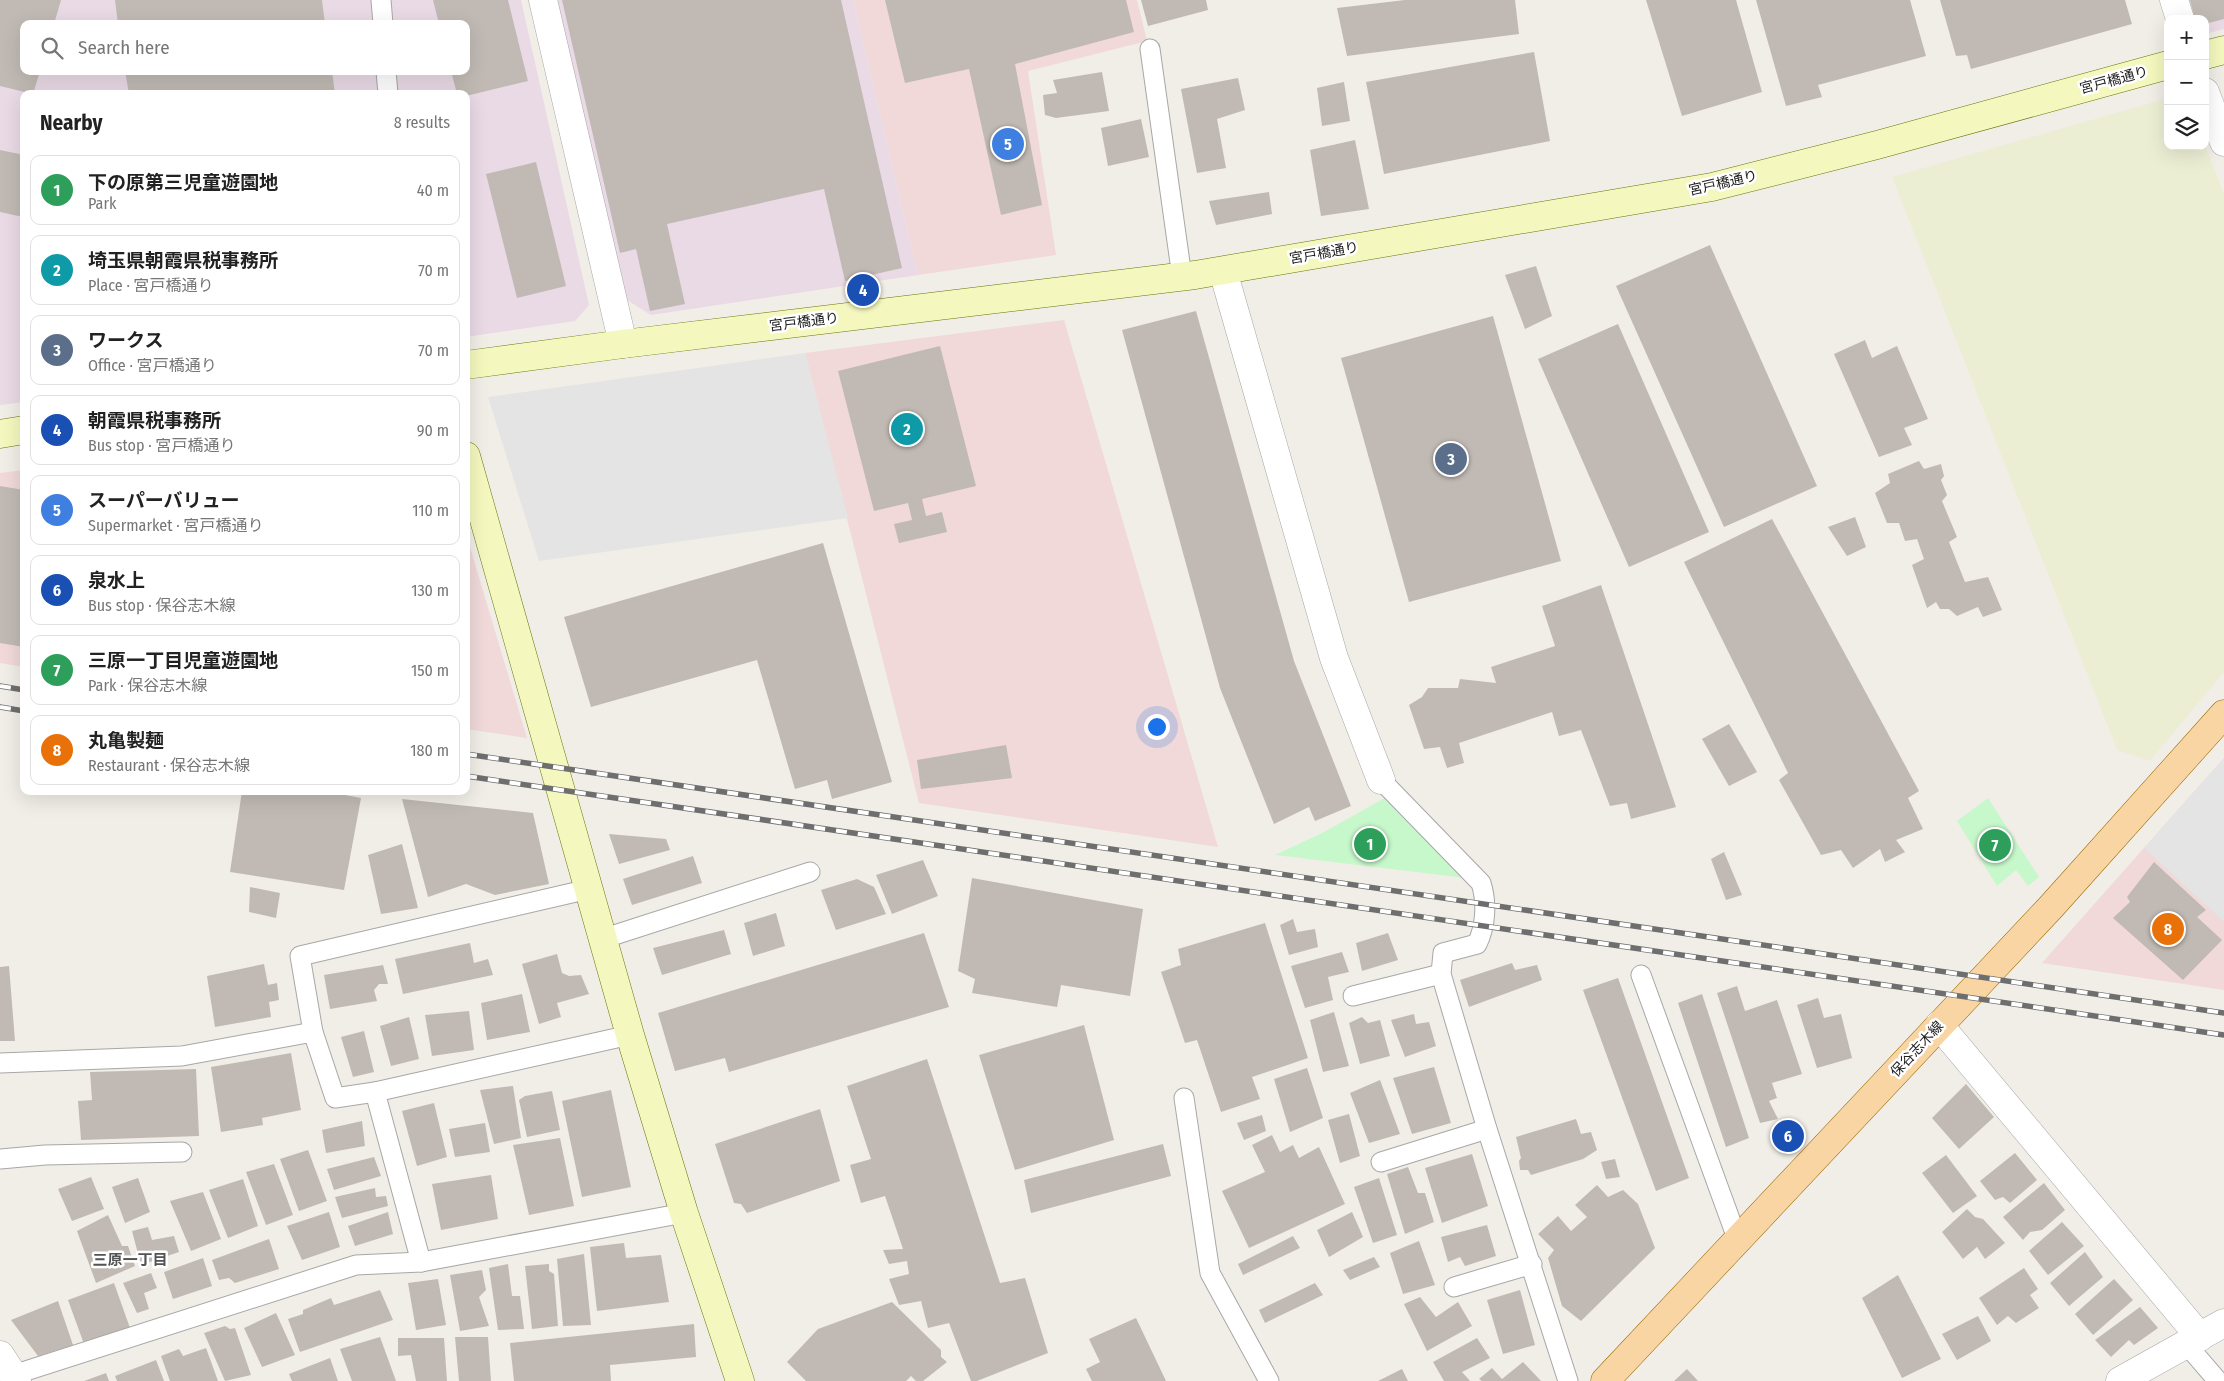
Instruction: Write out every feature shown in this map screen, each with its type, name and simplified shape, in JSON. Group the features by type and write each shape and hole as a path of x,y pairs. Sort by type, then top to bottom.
{"main road":[{"name":"保谷志木線","path":"1605,1381 2050,908 2224,714"}],"street":[{"path":"543,0 623,344"},
{"path":"2174,0 2179,15"},
{"path":"2209,54 2224,50"},
{"name":"宮戸橋通り","path":"470,364 623,344 1182,277 1712,187 1877,145 2164,66"},
{"path":"2209,103 2224,142"},
{"path":"1223,271 1334,658 1381,780"},
{"path":"0,434 20,431"},
{"path":"470,470 630,1034 684,1213 740,1381"},
{"path":"1939,1025 2193,1341"},
{"path":"2120,1381 2224,1324"}],"lane":[{"path":"381,0 383,20"},
{"path":"1150,49 1182,277"},
{"path":"386,75 388,90"},
{"path":"1381,780 1481,883 1484,891 1484,930 1476,944 1443,953 1441,974 1487,1129 1532,1264 1568,1381"},
{"path":"602,938 810,872"},
{"path":"588,889 300,956 313,1032 335,1098 375,1092 630,1034"},
{"path":"1352,996 1441,974"},
{"path":"1641,975 1738,1240"},
{"path":"0,1063 182,1056 313,1032"},
{"path":"375,1092 421,1262"},
{"path":"1184,1098 1210,1274 1269,1381"},
{"path":"1381,1162 1487,1129"},
{"path":"0,1159 45,1155 182,1152"},
{"path":"10,1370 356,1265 421,1262 684,1213"},
{"path":"1454,1287 1532,1264"},
{"path":"2193,1341 2218,1381"}],"shaded area":[{"path":"0,0 521,0 589,305 575,321 470,336 470,90 20,90 20,402 0,405"},
{"path":"557,0 853,0 918,275 651,315 627,300"},
{"path":"853,0 1137,0 1147,41 1028,71 1056,255 918,275"},
{"path":"2188,0 2224,0 2224,29 2209,33 2209,15 2192,15"},
{"path":"1064,320 1218,847 919,803 805,353"},
{"path":"805,353 848,518 539,561 488,397"},
{"path":"20,470 20,666 0,663 0,473"},
{"path":"470,547 527,738 470,730"},
{"path":"2224,758 2224,990 2042,963 2144,848"},
{"path":"2224,758 2224,922 2144,848"}],"green space":[{"path":"2164,99 2164,150 2207,150 2224,194 2224,672 2150,761 2117,750 1892,177"},
{"path":"1390,795 1474,879 1275,855 1324,832"},
{"path":"1988,798 2039,877 2028,886 2016,870 1997,886 1957,821"}],"building":[{"path":"0,0 61,0 55,20 20,20 20,75 39,75 34,90 20,91 0,86"},
{"path":"115,0 322,0 324,20 118,20"},
{"path":"433,0 508,0 528,81 470,95 470,90 456,90 452,75 470,75 470,20 438,20"},
{"path":"562,0 841,0 902,268 845,281 824,189 667,224 685,304 650,311 636,249 620,253"},
{"path":"885,0 1126,0 1134,32 1015,64 1042,205 1001,215 969,69 905,83"},
{"path":"1141,0 1206,0 1208,10 1148,26"},
{"path":"1405,0 1515,0 1519,34 1347,56 1337,8"},
{"path":"1646,0 1736,0 1762,92 1682,116"},
{"path":"1756,0 1910,0 1926,56 1818,85 1822,97 1786,106"},
{"path":"1940,0 2125,0 2132,24 1971,69 1967,55 1956,56"},
{"path":"2190,0 2224,0 2224,19 2209,23 2209,15 2194,15"},
{"path":"1534,52 1550,141 1384,174 1366,82"},
{"path":"1102,72 1109,111 1056,118 1045,115 1043,95 1057,93 1053,80"},
{"path":"126,75 333,75 334,90 128,90"},
{"path":"1238,78 1245,110 1217,119 1226,168 1197,173 1181,89"},
{"path":"1344,82 1350,121 1322,126 1317,88"},
{"path":"1141,119 1149,157 1108,166 1101,128"},
{"path":"1355,140 1369,209 1321,216 1310,150"},
{"path":"0,150 20,154 20,216 0,212"},
{"path":"536,162 566,286 517,298 486,174"},
{"path":"1269,192 1272,214 1216,225 1209,201"},
{"path":"1710,245 1817,486 1724,527 1616,286"},
{"path":"1536,266 1552,316 1525,329 1505,275"},
{"path":"1196,311 1294,661 1351,806 1315,821 1309,807 1274,824 1220,688 1122,330"},
{"path":"1493,316 1561,561 1409,602 1341,358"},
{"path":"1618,324 1709,532 1629,567 1538,359"},
{"path":"1865,340 1872,358 1897,346 1928,419 1904,428 1912,445 1879,457 1834,354"},
{"path":"940,346 976,486 922,499 926,516 942,512 947,532 899,543 894,524 912,520 908,503 874,511 838,371"},
{"path":"1919,461 1924,469 1941,464 1944,476 1941,480 1947,495 1942,501 1957,537 1949,542 1965,582 1988,577 2002,610 1983,617 1978,607 1957,616 1949,609 1940,609 1936,602 1927,608 1912,565 1924,559 1917,539 1905,541 1899,523 1887,523 1875,493 1890,483 1888,474"},
{"path":"0,486 20,489 20,646 0,643"},
{"path":"1855,517 1866,547 1847,556 1828,527"},
{"path":"1772,519 1919,791 1908,798 1923,829 1896,840 1905,852 1885,862 1880,849 1853,868 1841,850 1821,855 1779,780 1788,773 1684,562"},
{"path":"823,543 892,782 832,799 827,780 795,789 757,660 591,707 564,617"},
{"path":"1601,585 1676,807 1631,819 1627,803 1610,806 1581,730 1559,736 1552,712 1459,743 1464,763 1447,768 1440,747 1424,749 1409,705 1422,697 1428,688 1458,688 1460,679 1496,683 1491,667 1555,646 1542,606"},
{"path":"1729,724 1757,772 1729,786 1702,739"},
{"path":"1006,745 1012,778 921,789 917,760"},
{"path":"241,795 345,795 361,798 344,890 230,872"},
{"path":"402,799 533,813 549,884 495,895 466,884 428,897"},
{"path":"609,834 666,839 670,850 619,864"},
{"path":"402,844 418,908 381,914 368,855"},
{"path":"1724,852 1742,895 1726,900 1711,859"},
{"path":"693,856 702,883 632,905 623,879"},
{"path":"923,860 938,896 892,914 876,875"},
{"path":"2154,862 2206,910 2197,917 2222,940 2183,980 2113,918 2130,902 2127,897"},
{"path":"972,878 1143,909 1130,996 1061,985 1057,1007 972,993 975,979 958,971"},
{"path":"857,879 874,887 886,914 836,930 821,890"},
{"path":"250,887 280,893 276,918 249,912"},
{"path":"776,913 785,946 753,956 744,923"},
{"path":"1293,919 1297,932 1315,929 1318,947 1289,955 1280,925"},
{"path":"1265,923 1308,1058 1252,1077 1260,1099 1221,1112 1197,1040 1185,1043 1161,972 1181,965 1178,949"},
{"path":"724,930 731,954 662,975 653,948"},
{"path":"924,933 949,1007 729,1072 725,1058 675,1071 658,1013"},
{"path":"1388,933 1398,960 1362,971 1356,943"},
{"path":"470,943 474,963 488,959 493,975 403,994 395,959"},
{"path":"1342,952 1349,972 1328,977 1333,1000 1305,1008 1291,966"},
{"path":"557,954 562,973 569,976 581,975 589,994 557,1003 561,1017 539,1024 522,964"},
{"path":"1512,963 1515,970 1537,965 1542,980 1469,1007 1460,980"},
{"path":"264,964 268,985 277,983 279,1000 269,1002 271,1017 215,1027 207,976"},
{"path":"383,965 388,984 379,984 374,990 377,1001 330,1009 324,975"},
{"path":"9,966 15,1041 0,1041 0,967"},
{"path":"1618,978 1689,1178 1656,1191 1583,990"},
{"path":"1737,986 1745,1011 1777,1000 1802,1074 1772,1083 1777,1098 1769,1101 1778,1119 1760,1123 1717,993"},
{"path":"522,994 530,1032 487,1040 481,1003"},
{"path":"1702,994 1749,1138 1726,1147 1678,1003"},
{"path":"1818,998 1824,1018 1841,1014 1852,1058 1817,1068 1797,1005"},
{"path":"469,1011 474,1050 432,1056 425,1015"},
{"path":"1334,1012 1349,1066 1323,1072 1310,1020"},
{"path":"1414,1014 1416,1024 1429,1022 1436,1046 1405,1057 1391,1020"},
{"path":"409,1017 419,1059 391,1066 380,1026"},
{"path":"1362,1017 1368,1023 1380,1020 1390,1056 1360,1064 1349,1023"},
{"path":"1084,1025 1114,1140 1015,1170 979,1055"},
{"path":"364,1031 374,1072 353,1077 341,1037"},
{"path":"291,1053 301,1110 262,1118 263,1125 221,1132 211,1067"},
{"path":"927,1059 1000,1283 1025,1278 1048,1353 977,1381 971,1381 949,1323 928,1328 921,1301 899,1305 889,1279 909,1274 907,1261 889,1264 883,1250 903,1249 885,1196 861,1203 850,1165 871,1159 847,1086"},
{"path":"1434,1067 1451,1123 1412,1134 1393,1078"},
{"path":"1307,1068 1323,1118 1290,1132 1274,1079"},
{"path":"196,1069 199,1136 81,1140 78,1101 92,1100 90,1072"},
{"path":"1380,1080 1400,1134 1369,1143 1350,1093"},
{"path":"1966,1084 1994,1117 1959,1149 1932,1118"},
{"path":"513,1086 521,1138 494,1144 480,1090"},
{"path":"611,1090 631,1187 582,1197 562,1101"},
{"path":"552,1091 560,1130 527,1137 519,1100 525,1096"},
{"path":"434,1103 447,1157 417,1166 402,1111"},
{"path":"820,1109 840,1181 747,1213 741,1204 734,1203 715,1144"},
{"path":"1349,1114 1360,1156 1340,1163 1328,1120"},
{"path":"1262,1115 1266,1131 1244,1140 1237,1123"},
{"path":"1576,1119 1581,1134 1591,1132 1597,1150 1583,1159 1531,1175 1528,1170 1520,1170 1519,1161 1521,1158 1516,1137"},
{"path":"362,1121 365,1146 326,1153 322,1130"},
{"path":"485,1123 490,1152 455,1157 449,1129"},
{"path":"1272,1135 1280,1152 1293,1145 1299,1158 1319,1147 1345,1204 1249,1248 1222,1191 1265,1172 1252,1145"},
{"path":"560,1138 574,1206 529,1215 513,1145"},
{"path":"1163,1144 1171,1176 1031,1213 1024,1180"},
{"path":"308,1150 327,1201 299,1211 280,1159"},
{"path":"2015,1153 2037,1180 2010,1203 2003,1197 1995,1200 1980,1181"},
{"path":"1472,1154 1488,1206 1442,1223 1425,1168"},
{"path":"1946,1155 1977,1196 1953,1213 1922,1173"},
{"path":"374,1157 381,1176 334,1190 327,1169"},
{"path":"1615,1159 1620,1177 1606,1179 1601,1162"},
{"path":"274,1164 293,1215 266,1225 246,1172"},
{"path":"1408,1167 1418,1193 1425,1193 1434,1222 1405,1234 1387,1174"},
{"path":"491,1175 498,1219 441,1230 432,1184"},
{"path":"91,1177 104,1209 72,1221 58,1189"},
{"path":"138,1178 150,1212 125,1223 112,1187"},
{"path":"1379,1178 1397,1235 1373,1243 1354,1187"},
{"path":"243,1179 258,1226 228,1238 209,1190"},
{"path":"2044,1183 2065,1210 2042,1230 2030,1232 2023,1240 2003,1217"},
{"path":"1597,1185 1608,1197 1623,1190 1638,1204 1655,1248 1581,1321 1562,1306 1548,1258 1554,1250 1538,1234 1558,1216 1571,1231 1587,1217 1575,1205"},
{"path":"375,1188 376,1197 386,1196 388,1206 342,1218 335,1197"},
{"path":"203,1192 221,1239 191,1251 170,1201"},
{"path":"1967,1209 1975,1217 1983,1219 2005,1243 1985,1259 1977,1247 1963,1259 1942,1232"},
{"path":"329,1212 340,1247 302,1260 287,1226"},
{"path":"388,1212 393,1234 355,1246 348,1226"},
{"path":"1352,1212 1363,1237 1329,1257 1317,1230"},
{"path":"108,1215 122,1246 128,1246 135,1266 96,1283 77,1231"},
{"path":"2062,1222 2084,1246 2048,1275 2029,1251"},
{"path":"1487,1225 1496,1256 1465,1266 1460,1257 1448,1262 1441,1237"},
{"path":"148,1227 152,1240 174,1236 179,1252 141,1265 132,1231"},
{"path":"1293,1236 1300,1248 1243,1275 1238,1264"},
{"path":"269,1239 279,1269 235,1283 229,1278 219,1280 212,1260"},
{"path":"1419,1241 1435,1285 1403,1294 1390,1253"},
{"path":"624,1243 626,1258 661,1255 669,1302 597,1311 590,1247"},
{"path":"2085,1252 2103,1277 2069,1306 2050,1283"},
{"path":"584,1254 591,1325 563,1326 557,1259"},
{"path":"1374,1257 1380,1267 1350,1280 1343,1270"},
{"path":"203,1258 212,1286 173,1299 164,1272"},
{"path":"508,1264 512,1296 520,1296 524,1329 498,1330 489,1268"},
{"path":"549,1264 549,1271 554,1274 558,1326 532,1329 525,1266"},
{"path":"2024,1268 2038,1289 2030,1295 2039,1308 2016,1323 2008,1316 1997,1325 1979,1298"},
{"path":"482,1270 486,1290 479,1297 489,1326 460,1331 450,1275"},
{"path":"151,1273 157,1288 144,1293 149,1309 137,1313 123,1283"},
{"path":"1898,1275 1941,1359 1902,1378 1862,1298"},
{"path":"438,1279 446,1325 416,1330 408,1283"},
{"path":"2114,1279 2133,1300 2093,1335 2075,1314"},
{"path":"114,1283 130,1328 84,1344 68,1300"},
{"path":"1315,1283 1323,1295 1265,1323 1259,1310"},
{"path":"380,1290 393,1320 300,1352 288,1319 303,1314 303,1310 331,1298 334,1305"},
{"path":"1520,1290 1535,1345 1503,1354 1487,1300"},
{"path":"1420,1297 1436,1317 1458,1302 1472,1326 1427,1351 1404,1304"},
{"path":"58,1301 73,1345 38,1356 11,1320"},
{"path":"892,1302 941,1350 941,1357 947,1362 923,1381 916,1381 911,1376 906,1381 806,1381 787,1362 818,1329"},
{"path":"2140,1307 2158,1328 2134,1345 2129,1340 2111,1357 2095,1340"},
{"path":"276,1313 295,1355 262,1367 244,1328"},
{"path":"1978,1316 1991,1341 1957,1360 1942,1334"},
{"path":"1136,1318 1166,1381 1092,1381 1086,1369 1100,1362 1089,1339"},
{"path":"694,1324 696,1357 610,1365 611,1381 514,1381 510,1343"},
{"path":"225,1326 230,1329 235,1328 251,1375 225,1381 204,1333"},
{"path":"380,1337 396,1381 352,1381 340,1349"},
{"path":"455,1337 488,1337 491,1381 459,1381"},
{"path":"398,1338 444,1338 447,1381 416,1381 411,1355 398,1356"},
{"path":"1477,1338 1490,1358 1462,1372 1470,1381 1444,1381 1433,1362"},
{"path":"206,1348 218,1381 170,1381 161,1356 179,1349 183,1356"},
{"path":"330,1358 338,1381 292,1381 289,1374"},
{"path":"156,1360 164,1381 117,1381 115,1376"},
{"path":"1523,1362 1541,1381 1482,1381 1479,1379 1492,1368 1502,1379"},
{"path":"1402,1369 1408,1381 1378,1381"},
{"path":"1687,1369 1698,1381 1674,1381"},
{"path":"106,1373 109,1381 84,1381"}],"railway":[{"path":"0,686 20,689"},
{"path":"0,707 20,710"},
{"path":"470,755 2224,1013"},
{"path":"470,777 2224,1035"}],"place":[{"name":"スーパーバリュー","path":"1008,144"},
{"name":"朝霞県税事務所","path":"863,290"},
{"name":"埼玉県朝霞県税事務所","path":"907,429"},
{"name":"ワークス","path":"1451,459"},
{"name":"下の原第三児童遊園地","path":"1370,844"},
{"name":"三原一丁目児童遊園地","path":"1995,845"},
{"name":"丸亀製麺","path":"2168,929"},
{"name":"泉水上","path":"1788,1136"}],"district":[{"name":"三原一丁目","path":"130,1260"}]}
